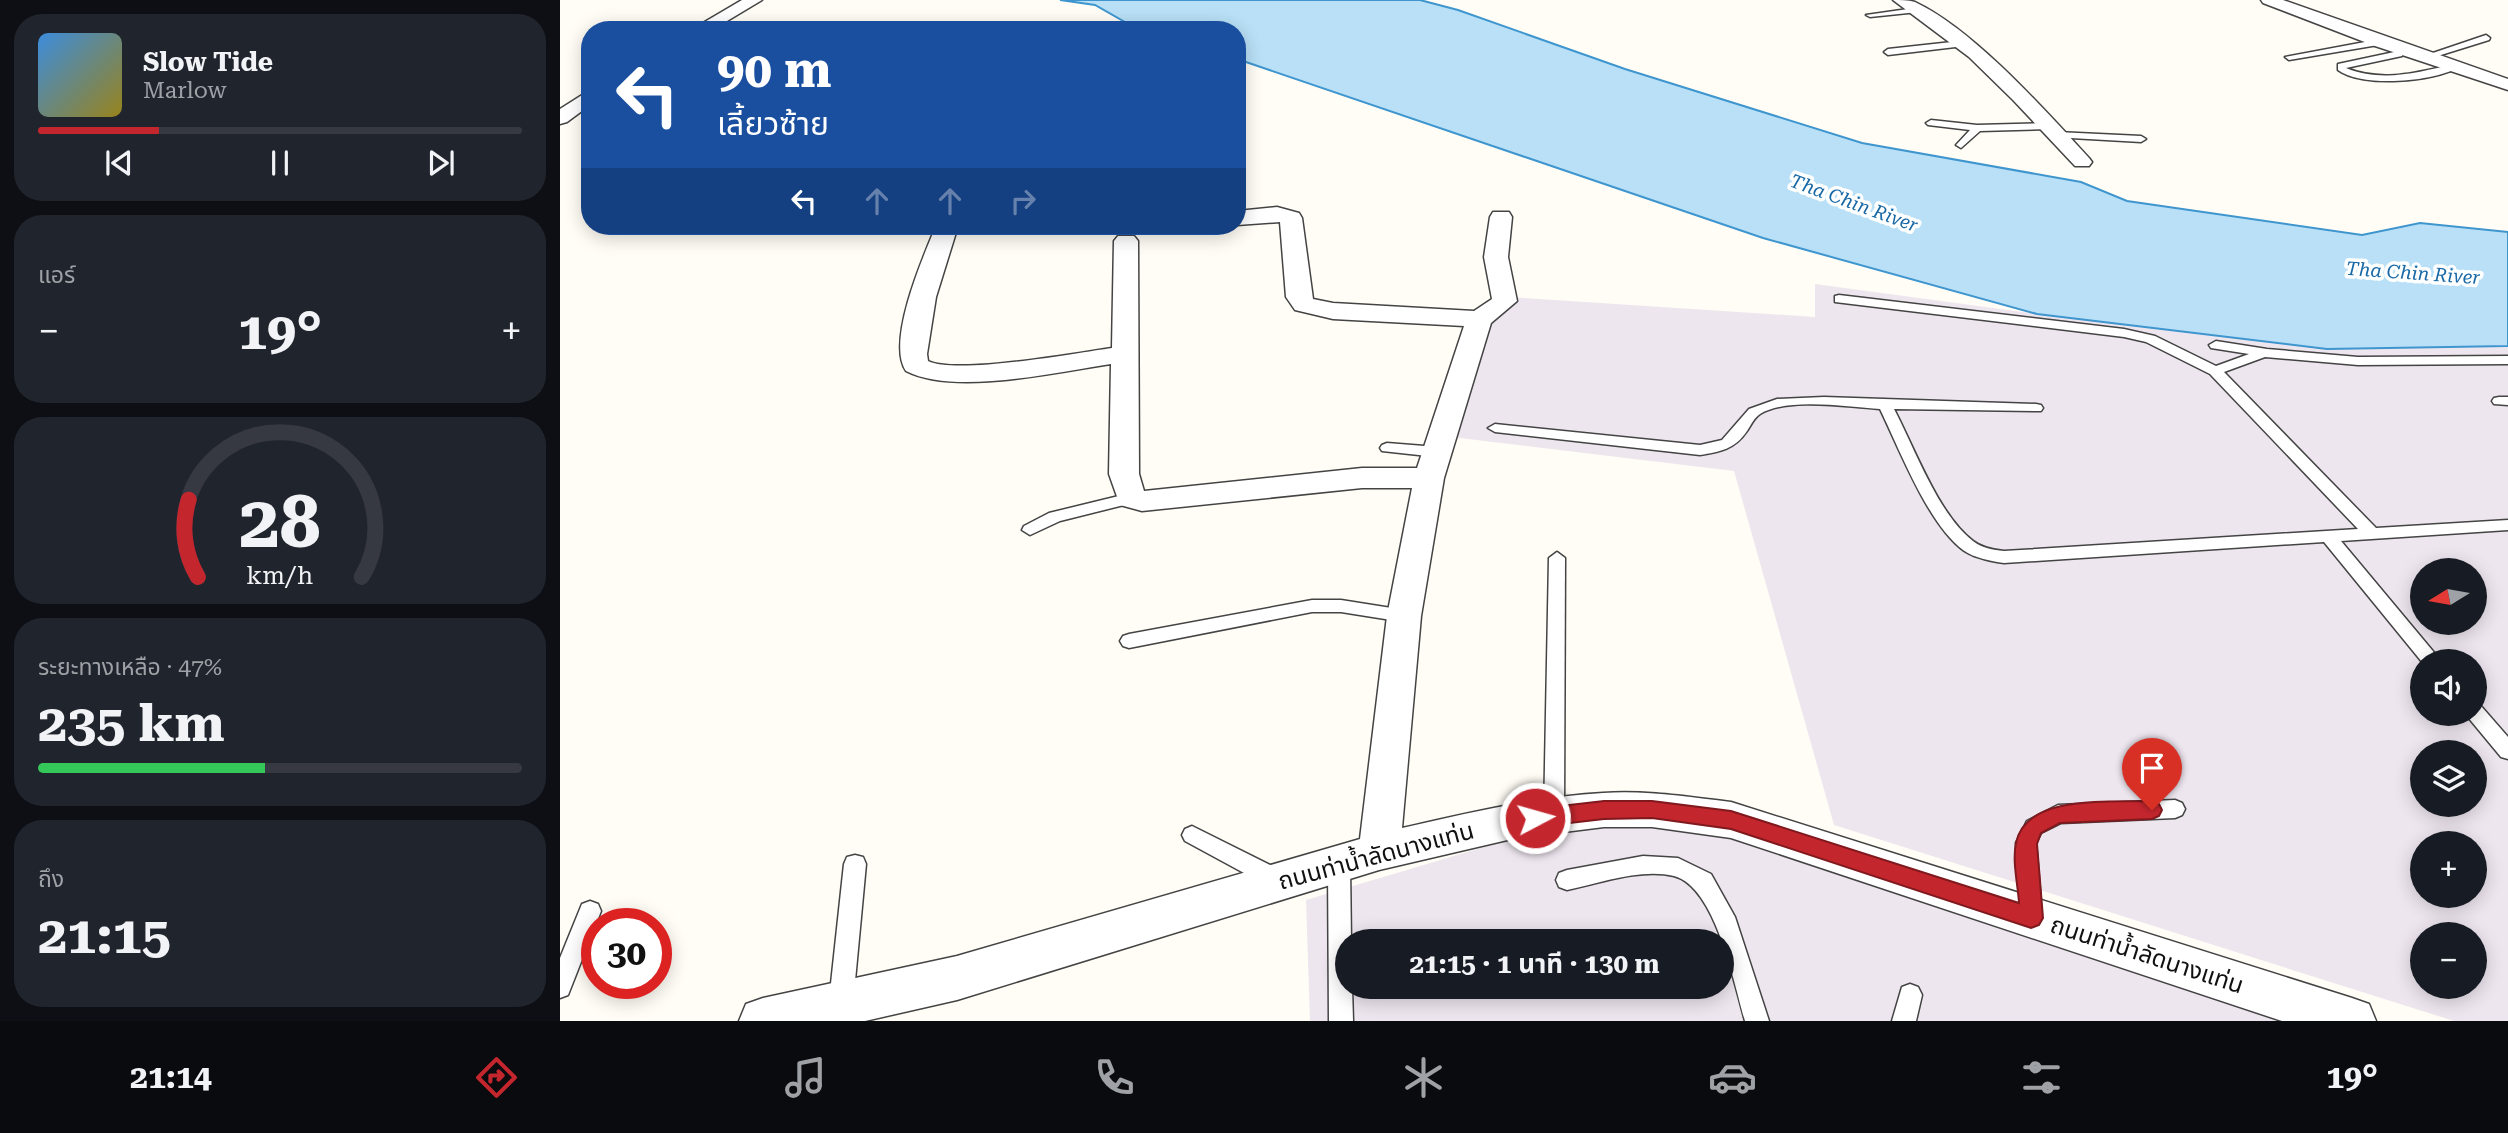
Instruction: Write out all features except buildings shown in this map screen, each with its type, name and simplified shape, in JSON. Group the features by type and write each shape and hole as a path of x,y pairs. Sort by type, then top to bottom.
{"street":[{"path":"716,21 754,0"},
{"path":"2269,0 2508,85"},
{"path":"1908,5 2006,81 2082,162"},
{"path":"560,118 581,103"},
{"path":"1246,217 1277,214 1291,218 1298,297 1304,304 1333,311 1479,318 1505,301 1496,257 1501,217"},
{"path":"944,235 927,281 915,333 914,361 918,368 930,372 965,375 1125,354"},
{"path":"1126,242 1124,474 1131,498 1161,501 1362,478 1433,465"},
{"path":"1359,858 1433,465 1479,318"},
{"name":"ถนนท่าน้ำลัดนางแท่น","path":"764,1021 957,978 1359,858 1516,820 1604,810 1652,810 1731,820 2351,1021"}],"lane":[{"path":"1870,15 1908,5"},
{"path":"2425,57 2486,38"},
{"path":"2290,57 2381,42"},
{"path":"1888,52 1961,44"},
{"path":"2399,54 2342,66 2342,70 2364,78 2381,80 2455,67"},
{"path":"1931,123 1977,128 2053,130 2140,139"},
{"path":"1961,145 1977,128"},
{"path":"1839,299 2124,333 2150,340 2215,371 2371,533"},
{"path":"2216,345 2264,353 2358,361 2508,360"},
{"path":"2215,371 2264,353"},
{"path":"1494,428 1700,450 1718,449 1731,443 1750,415 1761,407 1800,402 2036,408"},
{"path":"1885,405 1948,525 1965,544 1983,554 2004,557 2508,525"},
{"path":"1387,448 1433,465"},
{"path":"1030,530 1055,517 1131,498"},
{"path":"2328,535 2422,649"},
{"path":"1554,816 1557,558"},
{"path":"1129,641 1312,606 1341,606 1404,616"},
{"path":"2487,726 2508,751"},
{"path":"2031,918 2026,844 2034,827 2057,814 2175,809"},
{"path":"1192,835 1281,882"},
{"path":"1341,1021 1359,858"},
{"path":"841,1005 855,864"},
{"path":"1567,880 1643,865 1678,867 1703,881 1724,917 1757,1021"},
{"path":"560,987 581,934"},
{"path":"1904,1021 1910,995"}],"shaded area":[{"path":"1815,284 2327,349 2508,346 2508,1021 2454,1021 1834,825 1734,471 1427,434 1494,296 1815,317"},
{"path":"1592,815 1764,838 2286,1021 1310,1021 1306,900"}],"water":[{"name":"Tha Chin River","path":"1060,0 1420,0 1458,10 1625,69 1862,143 2081,182 2127,201 2362,235 2420,223 2508,232 2508,346 2327,349 2037,314 1763,238 1246,62 1246,21 1123,21 1095,5"}],"route":[{"path":"1535,818 1604,810 1652,810 1731,820 2031,918 2026,844 2034,827 2057,814 2152,810"}]}
